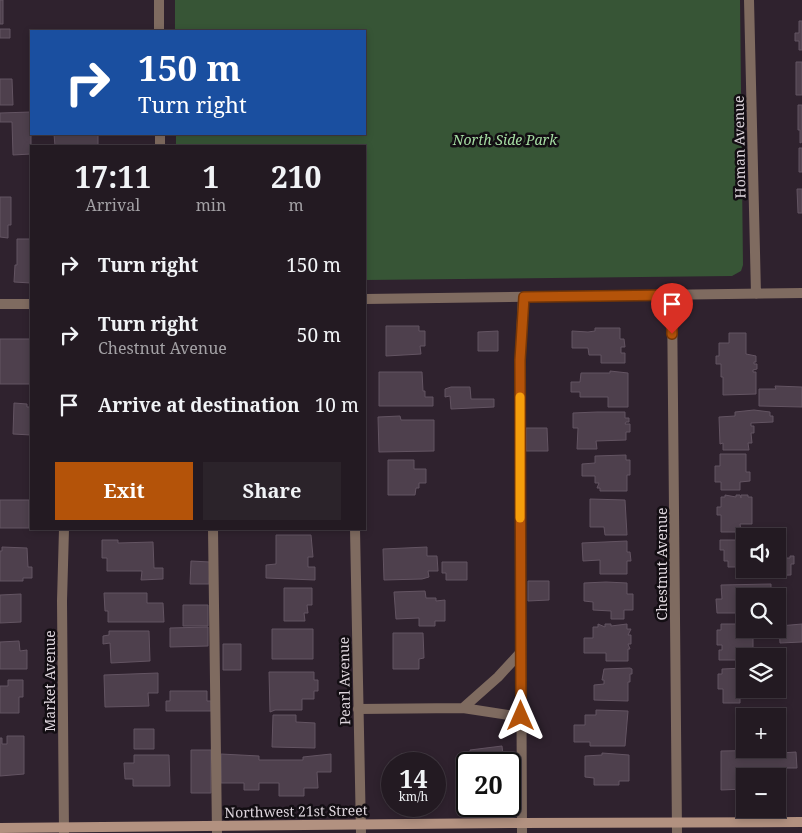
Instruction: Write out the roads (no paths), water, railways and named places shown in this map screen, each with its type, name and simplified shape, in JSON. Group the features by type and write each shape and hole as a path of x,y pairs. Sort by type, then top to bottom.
{"street":[{"path":"158,0 159,30"},
{"name":"Homan Avenue","path":"749,0 756,294"},
{"path":"366,299 802,293"},
{"name":"Chestnut Avenue","path":"672,295 677,828"},
{"path":"522,828 520,360 524,297"},
{"path":"0,304 30,304"},
{"name":"Market Avenue","path":"64,530 62,601 64,830"},
{"path":"213,530 217,829"},
{"name":"Pearl Avenue","path":"356,530 360,829"},
{"path":"463,708 498,677 521,652"},
{"path":"358,709 463,708 521,716"},
{"name":"Northwest 21st Street","path":"0,828 64,830 677,828 802,822"}],"park label":[{"name":"North Side Park","path":"505,139"}]}
